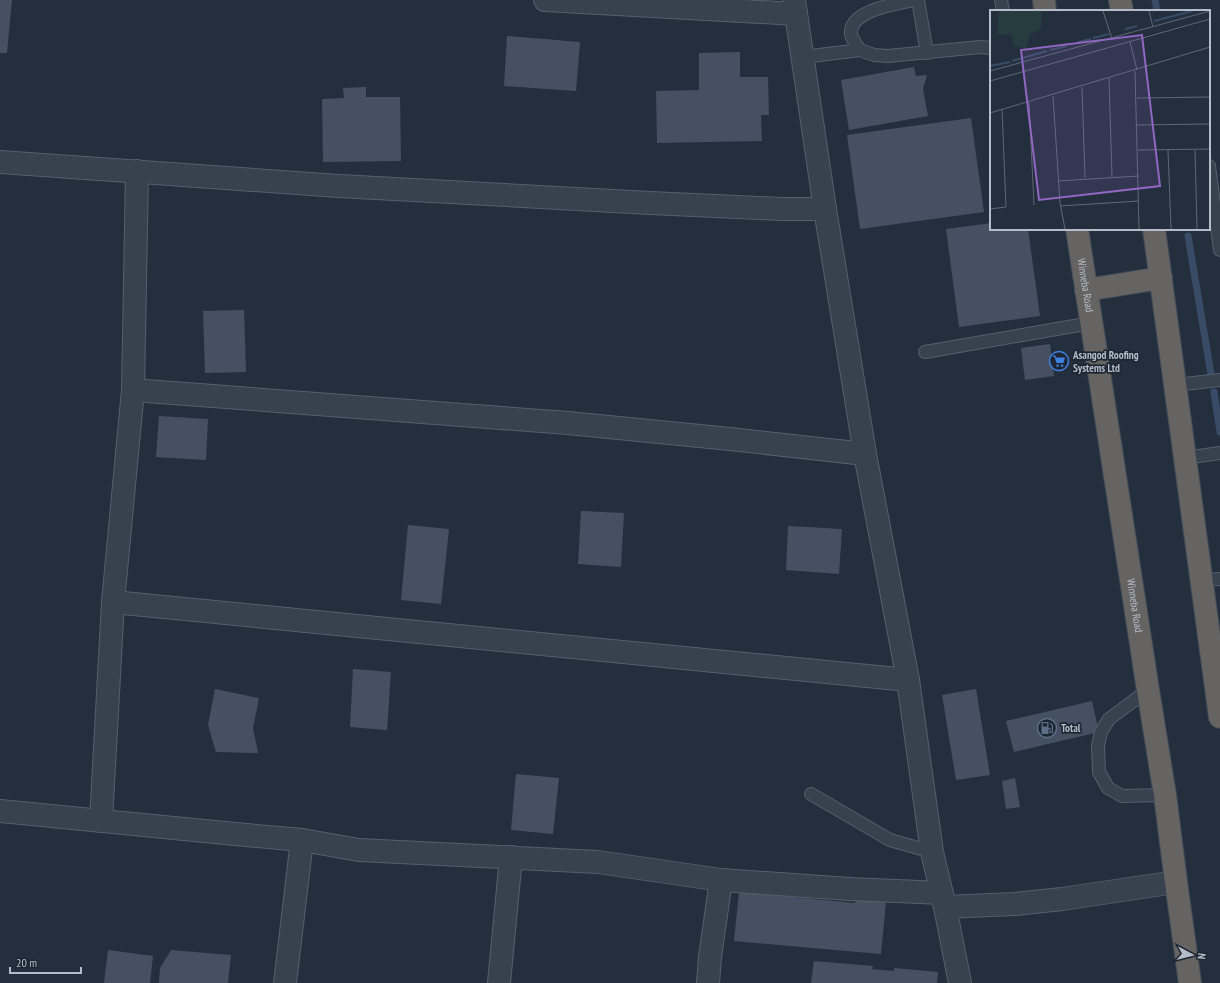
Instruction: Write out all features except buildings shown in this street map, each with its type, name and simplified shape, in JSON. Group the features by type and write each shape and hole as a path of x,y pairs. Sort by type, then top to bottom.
{"highway":[{"path":"1044,0 1045,10"},
{"path":"1120,0 1122,10"},
{"name":"Winneba Road","path":"1077,230 1165,795 1190,983"},
{"path":"1154,230 1185,458 1211,579 1220,717"},
{"path":"1086,290 1161,278"}],"street":[{"path":"545,0 795,7 825,208 865,454 908,680 932,852 944,900 960,983"},
{"path":"0,162 347,186 650,203 782,209 825,208"},
{"path":"101,821 113,602 133,390 137,171"},
{"path":"133,390 568,423 865,454"},
{"path":"113,602 908,680"},
{"path":"0,811 302,840 359,850 598,862 721,880 850,889 944,900 1015,904 1062,900 1176,882"},
{"path":"285,983 302,840"},
{"path":"499,983 511,857"},
{"path":"708,983 710,957 721,880"}],"lane":[{"path":"860,50 851,34 853,25 861,16 881,7 914,0"},
{"path":"918,0 927,52"},
{"path":"1001,0 1003,10"},
{"path":"803,57 860,50 874,55 888,56 980,47 990,48"},
{"path":"1210,182 1212,215 1220,250"},
{"path":"925,352 1091,323"},
{"path":"1176,385 1220,380"},
{"path":"1185,458 1220,453"},
{"path":"1148,690 1108,719 1101,732 1098,746 1099,772 1108,788 1122,796 1165,795"},
{"path":"811,794 890,840 932,852"}],"waterway":[{"path":"1155,0 1157,10"},
{"path":"1188,236 1211,374"},
{"path":"1214,392 1220,432"}],"place":[{"name":"Asangod Roofing Systems Ltd","path":"1059,361"},
{"name":"Total","path":"1047,728"}]}
